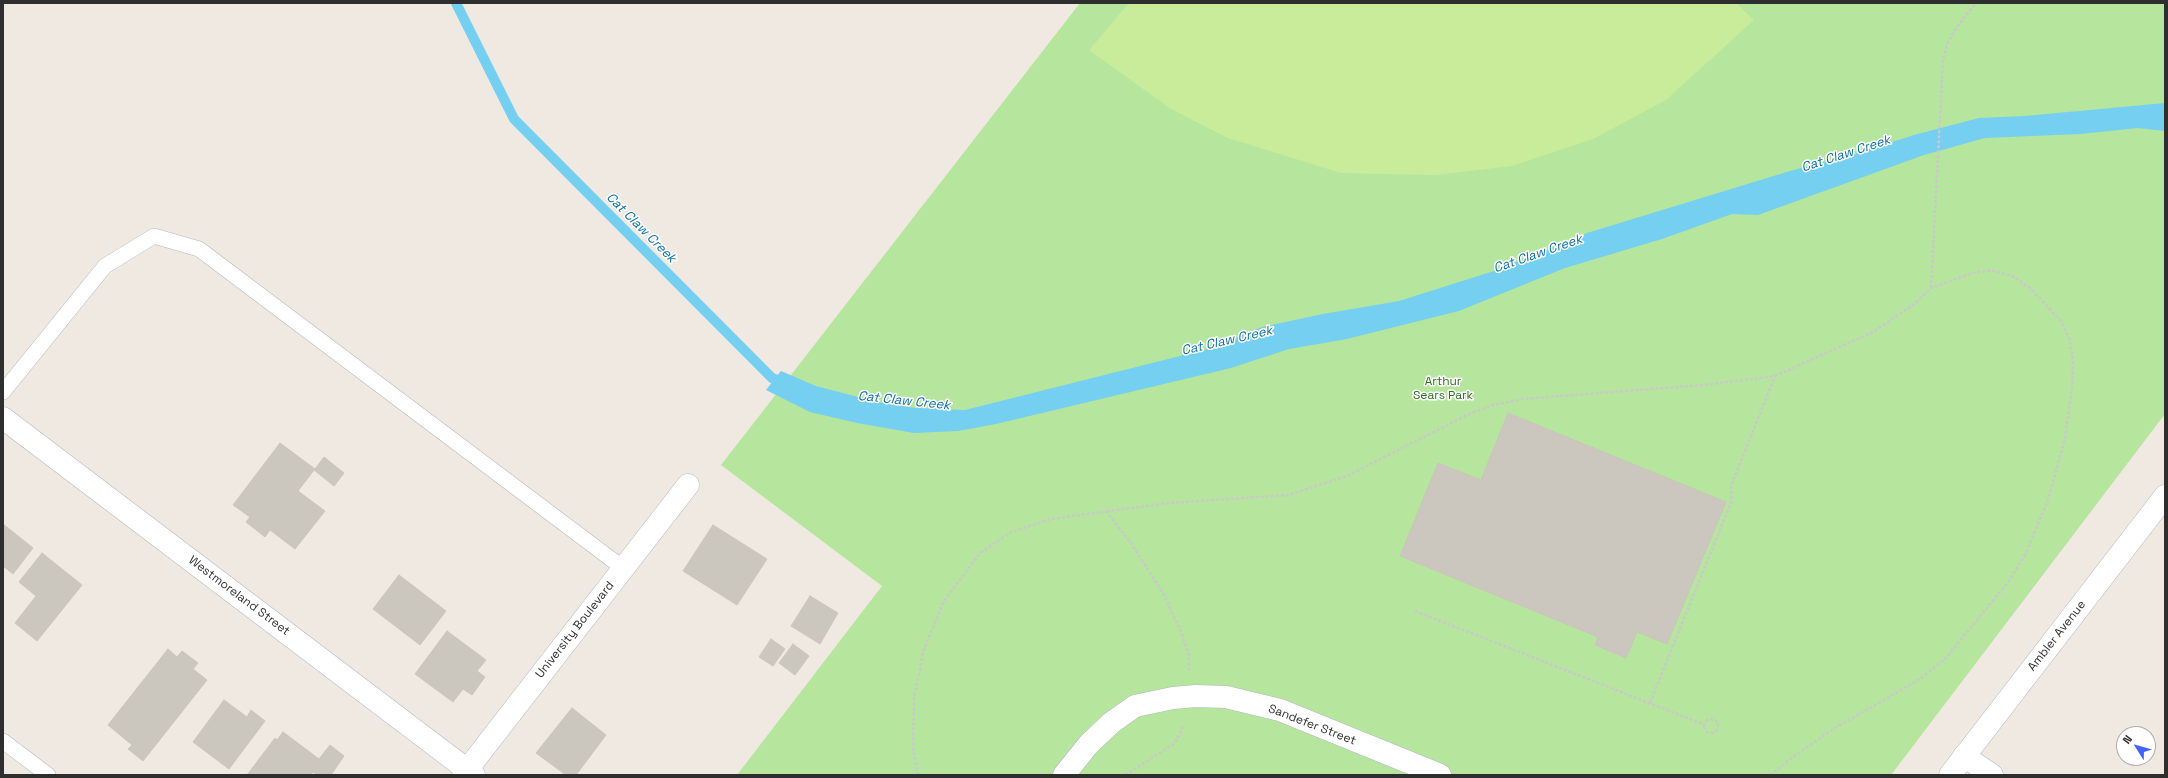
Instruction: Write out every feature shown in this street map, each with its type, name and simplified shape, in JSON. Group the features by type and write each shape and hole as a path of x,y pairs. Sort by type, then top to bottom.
{"street":[{"name":"Westmoreland Street","path":"3,418 468,773"},
{"name":"University Boulevard","path":"468,773 623,568 688,485"},
{"name":"Ambler Avenue","path":"1950,775 2165,496"},
{"name":"Sandefer Street","path":"1064,775 1088,745 1105,729 1134,706 1173,698 1196,696 1226,697 1280,710 1440,775"},
{"path":"1964,756 1992,775"}],"lane":[{"path":"3,392 105,266 154,236 199,249 623,568"},
{"path":"3,741 48,775"}],"path":[{"path":"1931,288 1934,257 1943,60 1947,44 1956,28 1976,3"},
{"path":"918,775 913,747 914,698 924,649 944,601 980,553 1011,532 1051,519 1106,511 1169,503 1288,495 1347,476 1467,415 1493,405 1523,399 1703,384 1775,376 1873,332 1912,305 1931,288 1972,273 1992,270 2014,277 2031,288 2061,321 2069,338 2073,360 2072,388 2065,438 2048,500 2024,555 2009,581 1945,659 1920,679 1835,728 1790,759 1771,775"},
{"path":"1650,703 1732,500 1731,486 1775,376"},
{"path":"1106,511 1131,543 1164,595 1181,632 1189,654"},
{"path":"1415,611 1704,724"},
{"path":"1709,720 1713,720 1717,722 1718,729 1710,733 1705,729 1704,724 1709,720"}],"green space":[{"name":"Arthur Sears Park","path":"1080,3 2165,3 2165,414 1891,775 737,775 882,586 721,465"},
{"path":"1129,3 1736,3 1754,20 1666,100 1593,139 1512,166 1436,175 1341,173 1228,138 1171,109 1089,50"}],"water":[{"path":"2165,103 2165,131 2138,128 2081,134 1985,138 1924,155 1758,215 1732,214 1662,239 1565,268 1459,311 1347,339 1289,349 1231,368 996,424 958,431 914,433 857,423 810,412 766,390 781,371 816,386 877,402 915,408 965,410 1204,350 1262,327 1323,314 1399,301 1494,271 1587,233 1790,171 1979,118 2025,116"}],"building":[{"path":"1508,413 1726,502 1667,644 1637,632 1626,658 1595,645 1598,637 1400,556 1438,463 1481,480"},
{"path":"280,443 315,469 324,457 344,473 334,486 314,470 298,491 325,511 295,549 270,530 265,537 246,522 250,517 233,505"},
{"path":"3,524 33,548 13,574 3,566"},
{"path":"713,525 767,559 737,605 683,571"},
{"path":"42,553 82,585 37,641 15,623 36,596 19,582"},
{"path":"399,575 446,611 420,645 373,609"},
{"path":"810,596 838,613 820,644 791,626"},
{"path":"447,631 486,660 477,671 485,677 472,695 463,689 453,702 415,674"},
{"path":"771,639 785,649 773,666 759,657"},
{"path":"793,644 809,656 795,675 779,663"},
{"path":"168,649 177,657 182,651 198,663 193,669 207,680 143,761 128,749 132,745 108,725"},
{"path":"224,700 247,717 251,710 265,721 229,769 193,742"},
{"path":"572,708 606,735 576,775 566,775 536,753"},
{"path":"283,732 319,759 330,745 344,756 331,775 318,775 313,772 311,775 247,775 275,738 277,740"}],"waterway":[{"name":"Cat Claw Creek","path":"456,3 514,119 772,378 787,384"}]}
